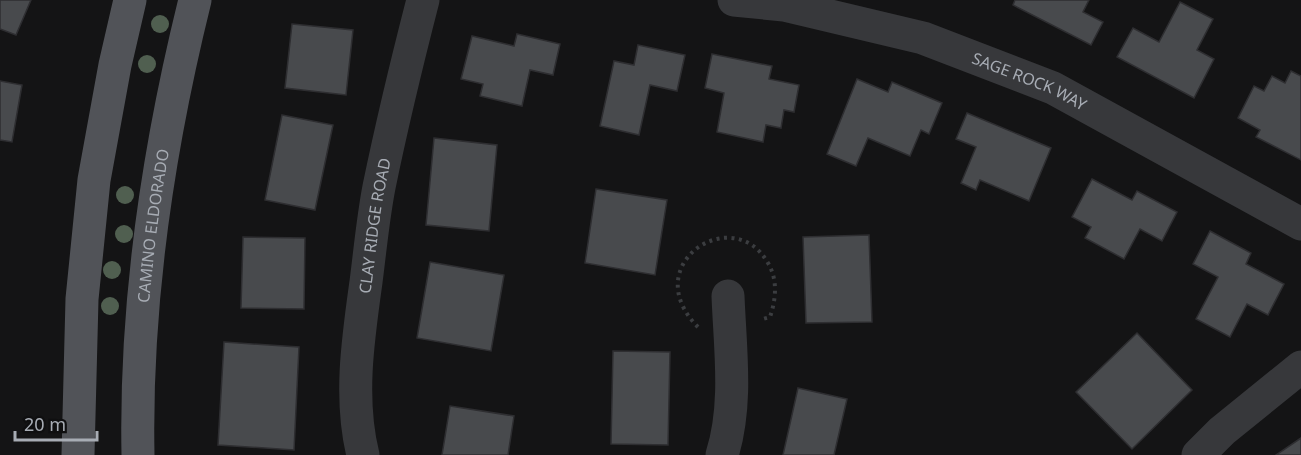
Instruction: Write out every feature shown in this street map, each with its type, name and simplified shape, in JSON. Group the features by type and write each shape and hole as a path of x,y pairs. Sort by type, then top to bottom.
{"main road":[{"path":"78,455 82,299 94,180 115,65 130,0"},
{"name":"CAMINO ELDORADO","path":"138,455 139,354 149,242 160,159 179,64 195,0"}],"street":[{"name":"CLAY RIDGE ROAD","path":"363,455 357,432 356,390 362,315 379,190 423,0"},
{"name":"SAGE ROCK WAY","path":"734,0 784,5 922,38 1053,88 1301,224"},
{"path":"722,455 727,440 732,403 728,296"},
{"path":"1198,455 1222,431 1301,367"}],"path":[{"path":"698,327 687,315 679,300 677,283 681,267 690,253 704,243 720,238 737,239 752,245 773,271 775,304 770,316 763,319"}],"building":[{"path":"0,0 31,0 16,35 0,29"},
{"path":"1015,0 1089,0 1083,12 1103,22 1091,45 1013,5"},
{"path":"1180,2 1213,19 1197,50 1214,59 1194,98 1117,57 1133,28 1159,42"},
{"path":"292,24 353,30 346,95 285,88"},
{"path":"517,34 560,44 553,75 530,70 522,106 480,96 483,84 461,79 472,36 514,46"},
{"path":"638,45 685,55 677,91 650,85 639,135 600,126 614,61 634,65"},
{"path":"712,54 772,66 769,79 799,85 794,112 784,110 781,128 766,125 763,142 717,132 724,93 705,88"},
{"path":"1291,71 1301,76 1301,160 1256,137 1260,130 1238,118 1254,86 1264,91 1272,76 1285,83"},
{"path":"857,79 888,92 892,82 942,103 929,134 921,130 910,156 868,138 856,166 827,154"},
{"path":"0,81 22,85 12,142 0,140"},
{"path":"967,113 1051,148 1029,201 980,180 976,190 961,183 976,147 956,139"},
{"path":"282,115 333,125 315,210 265,200"},
{"path":"434,138 497,145 489,231 426,225"},
{"path":"1092,179 1132,200 1137,191 1177,212 1162,241 1140,229 1124,259 1085,238 1091,227 1072,217"},
{"path":"596,189 667,200 655,275 585,263"},
{"path":"1210,231 1251,253 1246,264 1284,284 1268,315 1247,304 1230,337 1196,319 1218,277 1193,264"},
{"path":"869,235 872,322 806,323 803,237"},
{"path":"243,237 305,238 304,309 241,308"},
{"path":"430,262 504,275 491,351 417,338"},
{"path":"1137,333 1192,390 1132,449 1076,392"},
{"path":"224,342 299,347 294,450 218,445"},
{"path":"613,351 670,352 668,445 611,444"},
{"path":"798,388 847,399 834,455 783,455"},
{"path":"450,406 514,416 508,455 442,455"},
{"path":"1301,438 1301,455 1276,455"}]}
